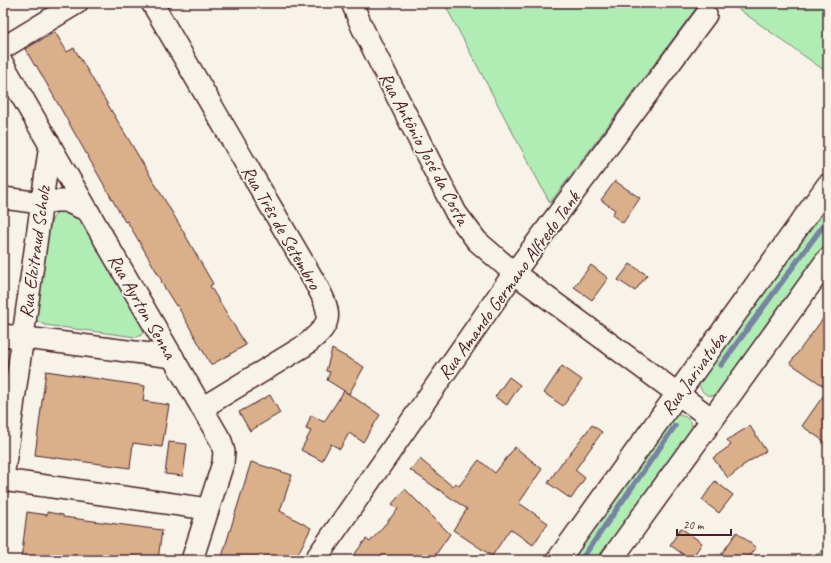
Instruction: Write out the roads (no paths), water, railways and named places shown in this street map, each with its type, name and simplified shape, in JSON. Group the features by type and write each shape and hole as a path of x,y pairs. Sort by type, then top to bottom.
{"street":[{"path":"3,48 77,3"},
{"name":"Rua Três de Setembro","path":"152,3 317,286 328,312 325,326 304,346 202,408"},
{"name":"Rua Antônio José da Costa","path":"352,3 368,39 456,214 477,241 514,273 677,395 712,419"},
{"name":"Rua Amando Germano Alfredo Tank","path":"315,560 514,273 706,15"},
{"name":"Rua Ayrton Senna","path":"3,64 221,441 224,452 223,463 192,560"},
{"name":"Rua Elzitraud Scholz","path":"3,479 13,336 41,203 50,144"},
{"name":"Rua Jarivatuba","path":"558,560 828,185"},
{"path":"3,198 41,203 55,201 66,202 88,211"},
{"path":"611,560 828,259"},
{"path":"13,336 173,357"},
{"path":"3,479 208,510"}],"waterway":[{"path":"721,365 828,219"},
{"path":"581,560 675,426"}]}
